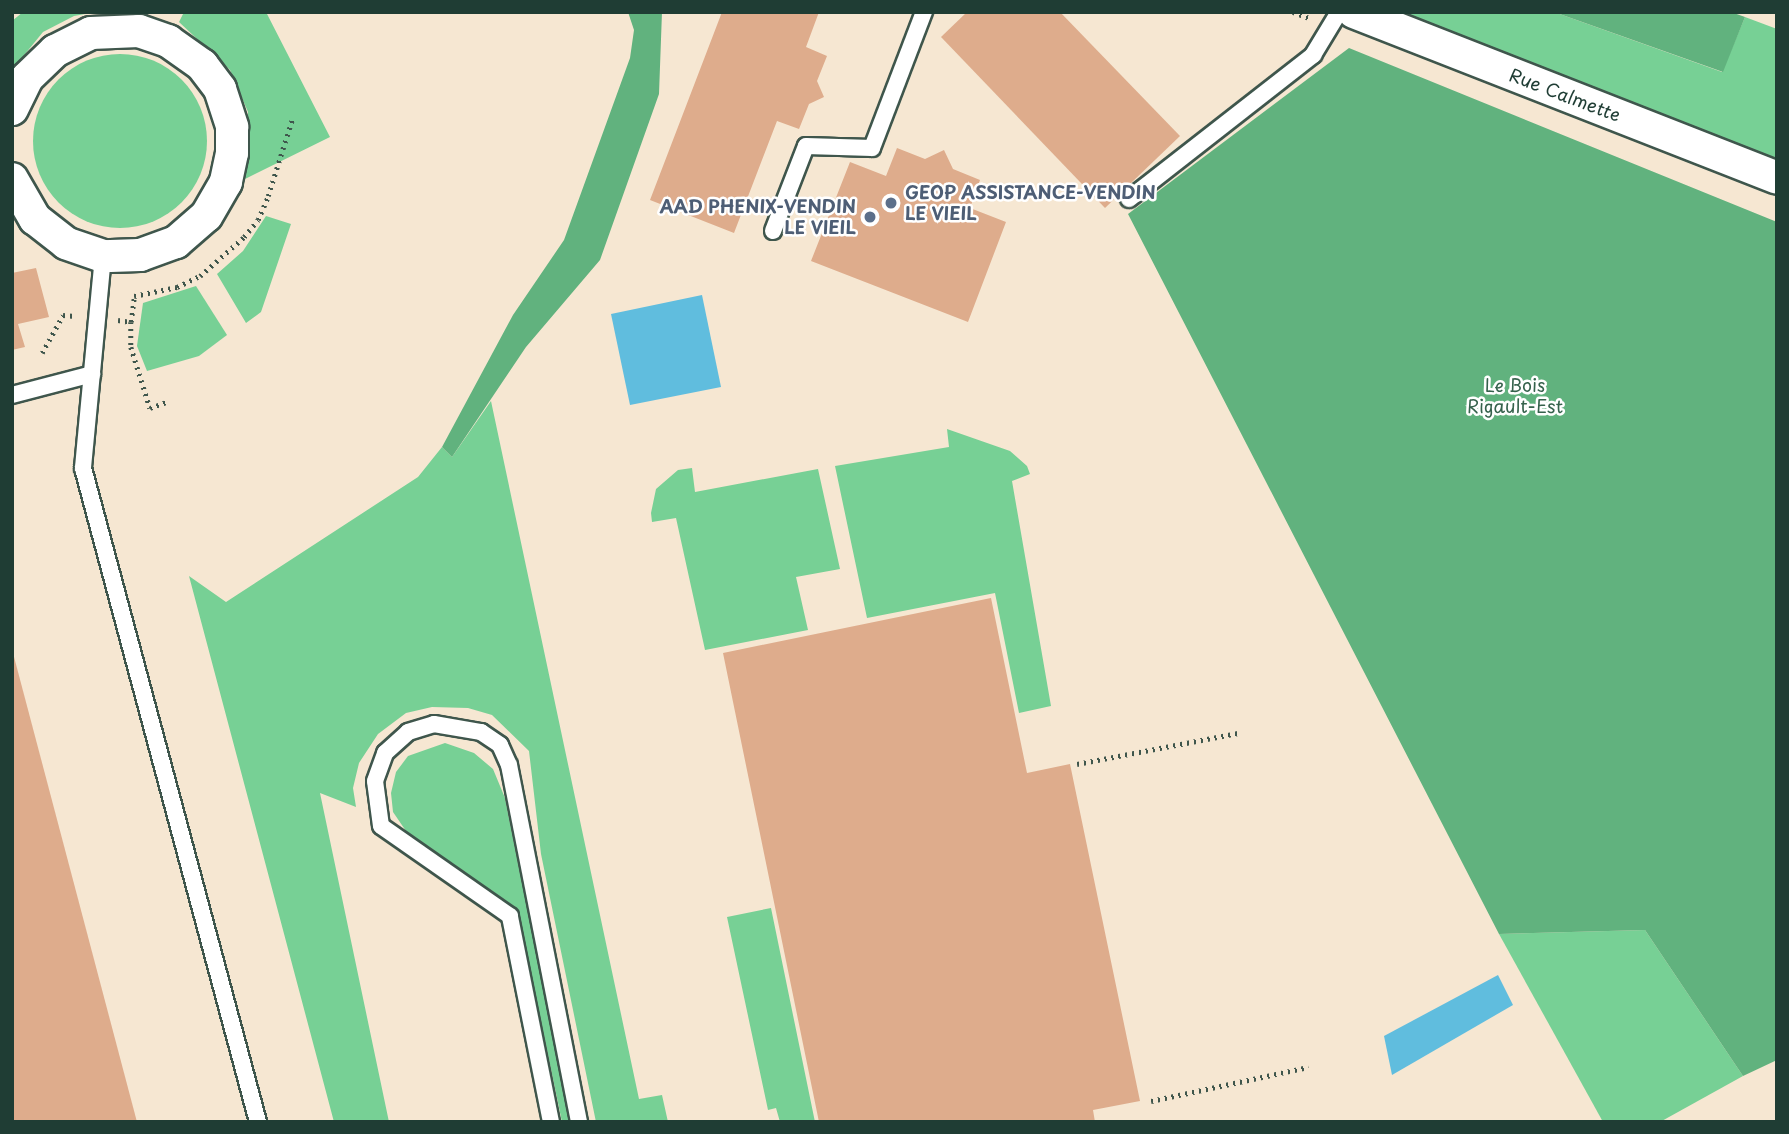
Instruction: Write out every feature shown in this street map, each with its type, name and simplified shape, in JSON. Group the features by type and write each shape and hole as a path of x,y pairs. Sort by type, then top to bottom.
{"street":[{"name":"Rue Calmette","path":"1354,12 1777,178"},
{"path":"12,109 27,78 55,51 91,33 117,30 168,41 202,65 220,89 232,127 232,153 226,182 206,216 176,242 140,255 103,256 66,243 35,219 12,179"}],"lane":[{"path":"773,231 806,146 872,148 924,12"},
{"path":"1129,199 1313,55 1339,12"},
{"path":"103,256 83,468 258,1122"},
{"path":"12,395 92,374"},
{"path":"551,1122 510,916 381,826 375,781 385,752 408,732 434,724 481,732 500,745 509,765 579,1122"}],"path":[{"path":"169,401 150,408 131,347 134,296 177,287 200,276 230,254 258,220 292,120"},
{"path":"42,353 63,315 131,322"},
{"path":"1077,764 1238,733"},
{"path":"1152,1101 1308,1067"}],"green space":[{"path":"23,12 96,12 74,16 43,32 12,70 12,21"},
{"path":"184,12 266,12 330,137 245,179 248,112 230,70 179,22"},
{"path":"628,12 662,12 659,94 600,260 526,347 452,457 442,447 513,315 564,240 630,58 634,30"},
{"path":"1395,12 1554,12 1722,72 1745,17 1777,29 1777,161"},
{"path":"1554,12 1731,12 1745,17 1723,72"},
{"name":"Le Bois Rigault-Est","path":"1349,48 1777,222 1777,1060 1743,1076 1645,930 1499,934 1128,214"},
{"path":"120,54 153,61 181,80 200,108 207,141 200,174 181,202 153,221 120,228 87,221 59,202 40,174 33,141 40,108 59,80 87,61"},
{"path":"266,216 291,224 261,312 246,323 217,274 243,251"},
{"path":"196,286 227,335 199,356 147,371 137,346 143,303"},
{"path":"491,401 639,1099 662,1095 668,1122 596,1122 541,854 529,751 492,715 468,708 432,707 406,713 378,734 359,763 353,788 356,807 320,793 389,1122 334,1122 189,576 226,602 418,477 442,447 452,457"},
{"path":"947,429 1010,451 1027,466 1030,474 1012,481 1051,706 1019,713 995,593 867,618 835,466 949,447"},
{"path":"692,468 695,492 818,469 840,569 796,577 808,630 705,650 676,518 652,522 651,513 656,489 678,470"},
{"path":"445,743 474,753 493,769 505,798 570,1122 562,1122 519,916 507,902 408,834 393,812 391,793 396,772 408,756"},
{"path":"771,908 815,1122 780,1122 776,1108 768,1110 727,917"},
{"path":"1645,930 1743,1076 1660,1122 1603,1122 1499,934"}],"water":[{"path":"702,295 721,387 630,405 611,314"},
{"path":"1498,975 1513,1005 1392,1075 1384,1036"}],"building":[{"path":"722,12 819,12 806,47 827,56 817,81 824,97 809,104 799,129 777,121 734,233 650,200"},
{"path":"967,12 1060,12 1180,136 1105,208 941,37"},
{"path":"897,148 925,159 944,150 953,169 980,180 970,208 1006,222 968,322 811,261 850,162 886,176"},
{"path":"36,268 49,317 18,324 25,347 12,350 12,273"},
{"path":"991,598 1027,773 1070,764 1140,1101 1093,1110 1095,1122 819,1122 723,653"},
{"path":"13,653 137,1122 12,1122"}],"place":[{"name":"GEOP ASSISTANCE-VENDIN LE VIEIL","path":"891,203"},
{"name":"AAD PHENIX-VENDIN LE VIEIL","path":"870,217"}]}
